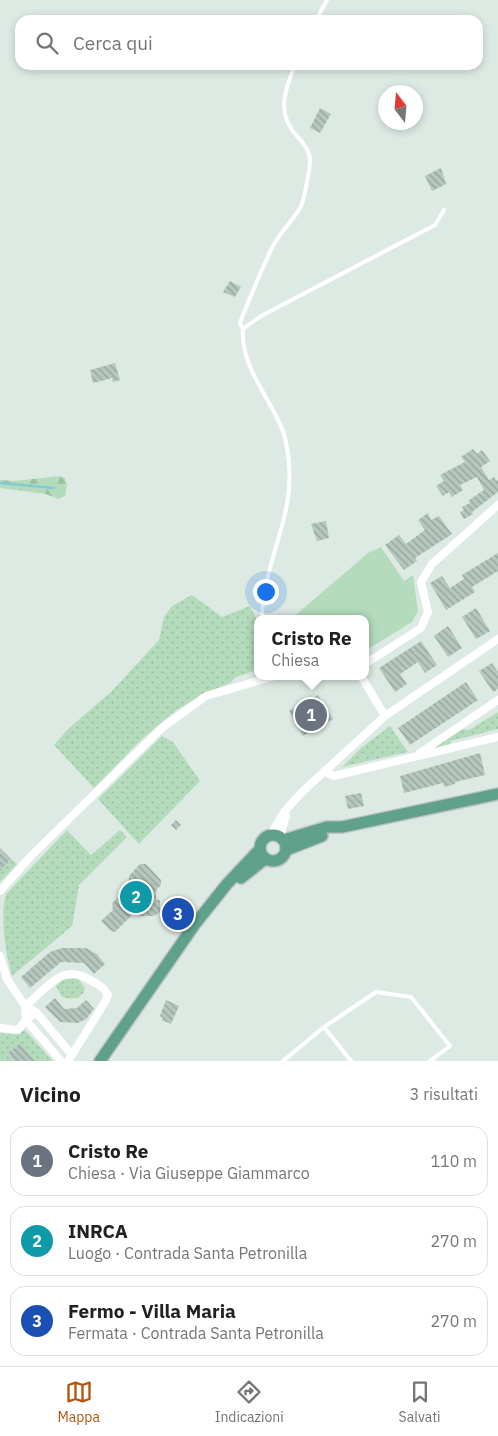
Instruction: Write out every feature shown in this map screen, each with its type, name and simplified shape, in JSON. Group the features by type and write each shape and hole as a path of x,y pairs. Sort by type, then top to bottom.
{"main road":[{"path":"262,855 260,842 265,836 280,840 327,827 342,827 498,794"},
{"path":"262,855 275,861 281,859 280,840"},
{"path":"100,1061 195,924 220,894 262,855"}],"street":[{"path":"369,661 421,628 428,612 421,582 432,564 498,505"},
{"path":"280,840 289,807 324,770 384,716 498,639"},
{"path":"0,890 31,856 163,727 206,696 261,680"},
{"path":"363,680 384,716"},
{"path":"414,757 498,700"},
{"path":"324,770 334,776 498,736"},
{"path":"0,956 6,979 25,1006 36,1012 70,1058 108,995 105,990 77,973 69,972 61,975 25,1006"},
{"path":"25,1006 26,1020 60,1061"},
{"path":"0,1028 18,1030 36,1012"}],"lane":[{"path":"319,15 327,0"},
{"path":"262,615 264,594 288,500 290,469 281,426 254,375 243,329 240,324 274,244 302,206 310,162 309,154 307,147 287,123 283,114 285,93 294,70"},
{"path":"243,329 261,316 435,226 444,210"},
{"path":"282,1061 324,1027 376,992 412,997 450,1046 430,1061"},
{"path":"324,1027 351,1061"}],"green space":[{"path":"60,476 65,478 67,485 65,496 58,499 46,494 0,488 0,480 14,481"},
{"path":"381,547 404,581 413,575 418,611 412,622 369,649 369,615 296,615 368,553"},
{"path":"192,595 222,617 250,606 254,615 254,671 236,677 230,683 205,693 175,711 142,739 94,788 54,745 68,729 111,692 159,640 164,617 172,606"},
{"path":"498,712 498,729 451,741 450,746 425,752 459,729 469,730"},
{"path":"390,726 408,752 342,767 361,748"},
{"path":"162,736 173,742 200,781 139,844 98,799"},
{"path":"67,830 91,855 120,830 127,837 79,885 72,926 12,976 4,934 3,913 6,894"},
{"path":"11,859 17,864 0,882 0,868 2,869"},
{"path":"77,977 85,988 84,992 73,998 62,997 56,986 64,979"},
{"path":"25,1030 53,1061 35,1061 20,1043 8,1053 15,1061 0,1061 0,1033 16,1034"}],"building":[{"path":"320,108 331,114 320,133 310,128"},
{"path":"441,168 446,184 432,191 425,176"},
{"path":"230,281 241,287 235,297 223,292"},
{"path":"115,363 120,380 113,382 112,378 93,383 90,370"},
{"path":"473,449 477,454 482,450 490,461 481,467 489,480 494,477 496,481 498,480 498,492 472,512 473,514 464,519 460,512 464,510 462,507 470,503 469,500 484,490 477,477 460,485 463,490 452,497 449,492 443,496 436,486 444,481 440,475 465,462 461,457"},
{"path":"428,513 431,520 439,516 452,534 415,558 417,561 404,570 385,545 399,535 406,544 425,530 418,520"},
{"path":"326,521 329,538 317,541 311,524"},
{"path":"498,553 498,571 472,587 475,592 446,610 430,583 442,576 450,588 464,579 462,575"},
{"path":"476,608 490,631 476,639 462,617"},
{"path":"448,626 462,648 448,657 434,636"},
{"path":"421,641 437,665 425,673 418,662 400,674 407,684 395,692 379,668"},
{"path":"492,663 498,672 498,689 493,692 479,671"},
{"path":"466,682 478,700 410,745 398,728"},
{"path":"318,695 333,719 303,736 289,711"},
{"path":"480,753 485,775 455,782 455,784 444,787 443,783 404,793 400,776"},
{"path":"361,793 364,806 348,809 345,796"},
{"path":"176,820 181,825 176,830 171,825"},
{"path":"0,848 11,859 0,871"},
{"path":"140,864 146,864 161,880 161,885 156,890 156,900 160,900 160,912 154,916 139,916 139,908 115,932 111,931 101,921 113,910 112,903 126,891 126,887 129,887 129,876"},
{"path":"62,948 86,948 97,954 105,964 94,974 84,963 61,962 30,988 21,977 50,952"},
{"path":"55,998 64,1009 77,1008 86,1000 94,1009 86,1019 78,1023 60,1022 45,1007"},
{"path":"166,1000 179,1006 171,1024 162,1020 163,1018 160,1016"},
{"path":"20,1043 35,1061 15,1061 8,1053"}],"waterway":[{"path":"0,483 54,488"}],"place":[{"name":"Cristo Re","path":"311,715"},
{"name":"INRCA","path":"136,897"},
{"name":"Fermo - Villa Maria","path":"178,914"}]}
